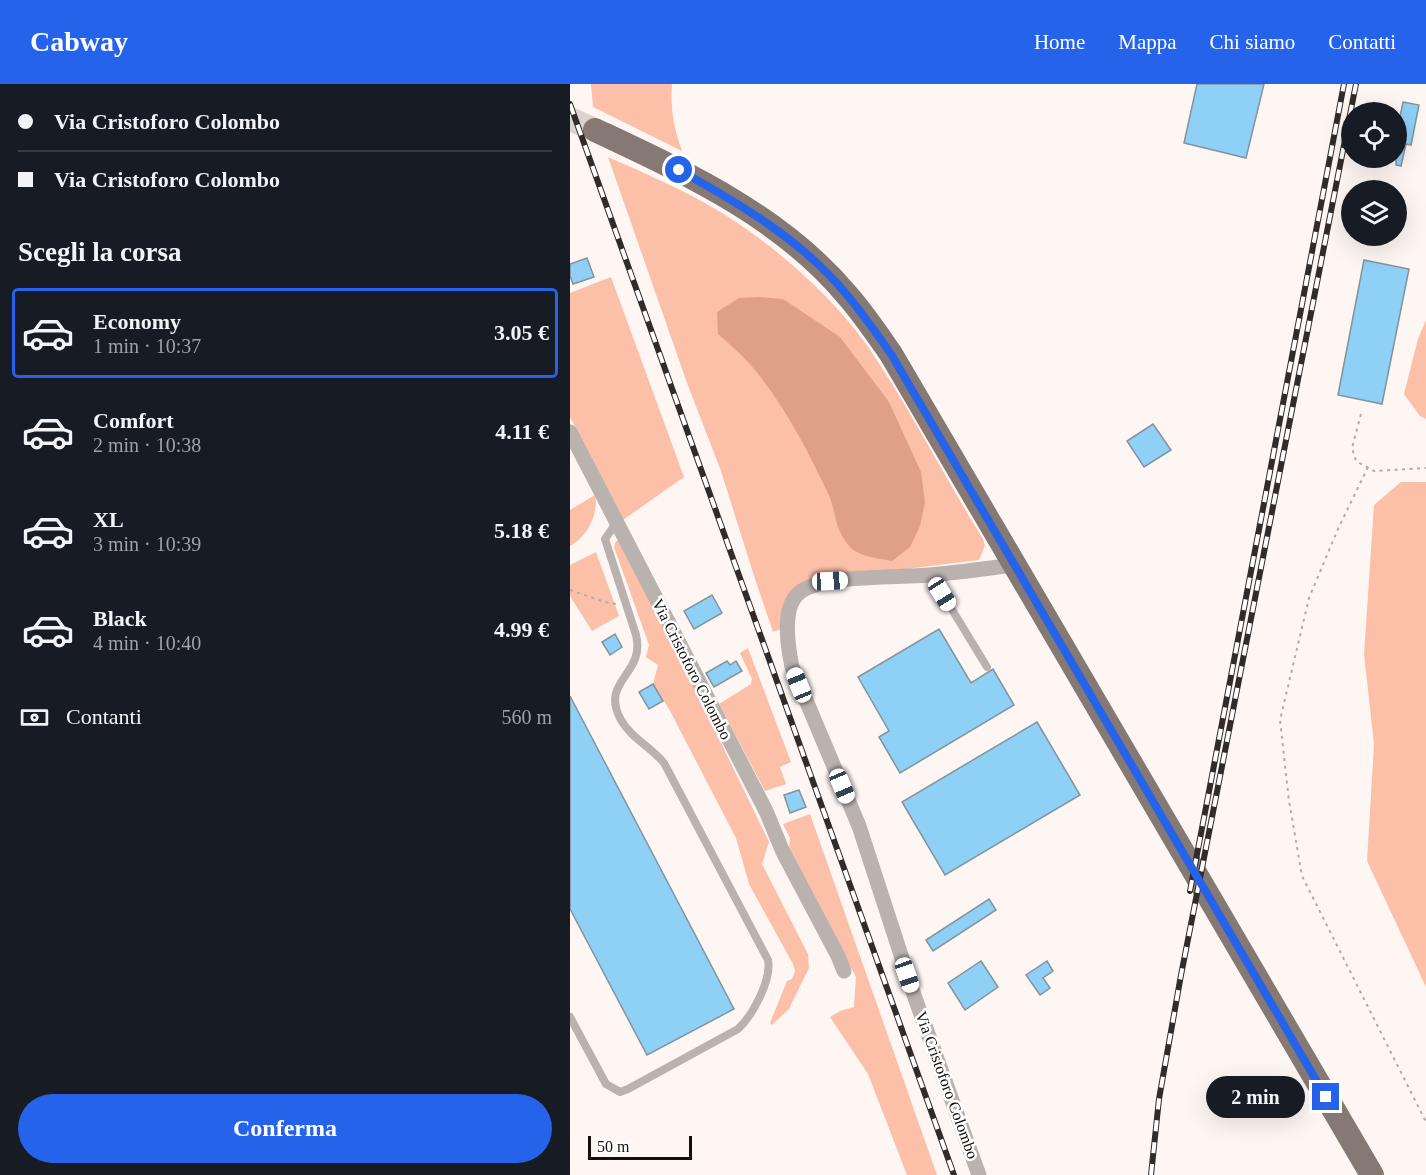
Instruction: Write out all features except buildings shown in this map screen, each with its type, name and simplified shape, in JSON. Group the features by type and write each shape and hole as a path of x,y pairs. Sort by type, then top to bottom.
{"main road":[{"path":"595,130 679,170 768,222 801,248 847,294 891,354 1372,1175"}],"street":[{"name":"Via Cristoforo Colombo","path":"570,432 766,811 783,852 844,971"},
{"name":"Via Cristoforo Colombo","path":"979,1175 914,995 859,826 796,676 788,649 787,626 790,608 796,594 809,586 830,581 931,575 1016,565"}],"lane":[{"path":"570,1017 606,1084 620,1092 738,1029 748,1018 769,974 768,960 664,763 656,753 630,732 622,722 613,701 614,692 628,674 638,652 636,635 605,539 616,523"},
{"path":"931,575 987,667"}],"path":[{"path":"1361,414 1352,448 1356,460 1374,471 1426,468"},
{"path":"1368,467 1338,529 1309,598 1280,720 1289,801 1302,876 1426,1122"},
{"path":"570,590 610,604 625,602"}],"shaded area":[{"path":"591,84 672,84 673,118 682,151 593,107"},
{"path":"608,157 694,197 742,226 800,272 836,307 852,325 882,368 983,539 985,546 979,560 809,581 784,628 773,632 721,471 687,383"},
{"path":"611,277 684,477 623,520 570,417 570,293"},
{"path":"739,298 783,299 840,337 889,402 921,472 925,502 920,526 910,547 892,561 863,555 849,546 840,532 827,491 782,407 748,362 718,334 717,312"},
{"path":"1426,320 1426,419 1420,416 1404,394 1418,339"},
{"path":"1401,482 1426,482 1426,987 1367,861 1374,744 1364,654 1374,505"},
{"path":"595,495 595,510 590,524 582,537 570,546 570,510"},
{"path":"616,541 619,541 693,685 769,842 762,864 808,954 809,968 789,1009 772,1025 770,1023 787,981 792,979 795,971 793,964 749,884 736,838 669,709 653,684 658,665 646,657 649,645 614,547"},
{"path":"596,552 619,616 592,631 570,596 570,565"},
{"path":"748,648 791,762 780,767 786,784 765,791 719,704 751,684 752,679 740,653"},
{"path":"810,814 937,1175 907,1175 868,1074 830,1017 854,1007 856,977 789,852 790,838 783,824"}],"tunnel":[{"path":"570,119 595,130"}],"railway":[{"path":"1190,891 1344,84"},
{"path":"1151,1175 1159,1099 1181,975 1356,84"},
{"path":"570,104 954,1175"}],"route":[{"path":"679,170 740,204 801,248 847,294 891,354 1326,1097"}]}
